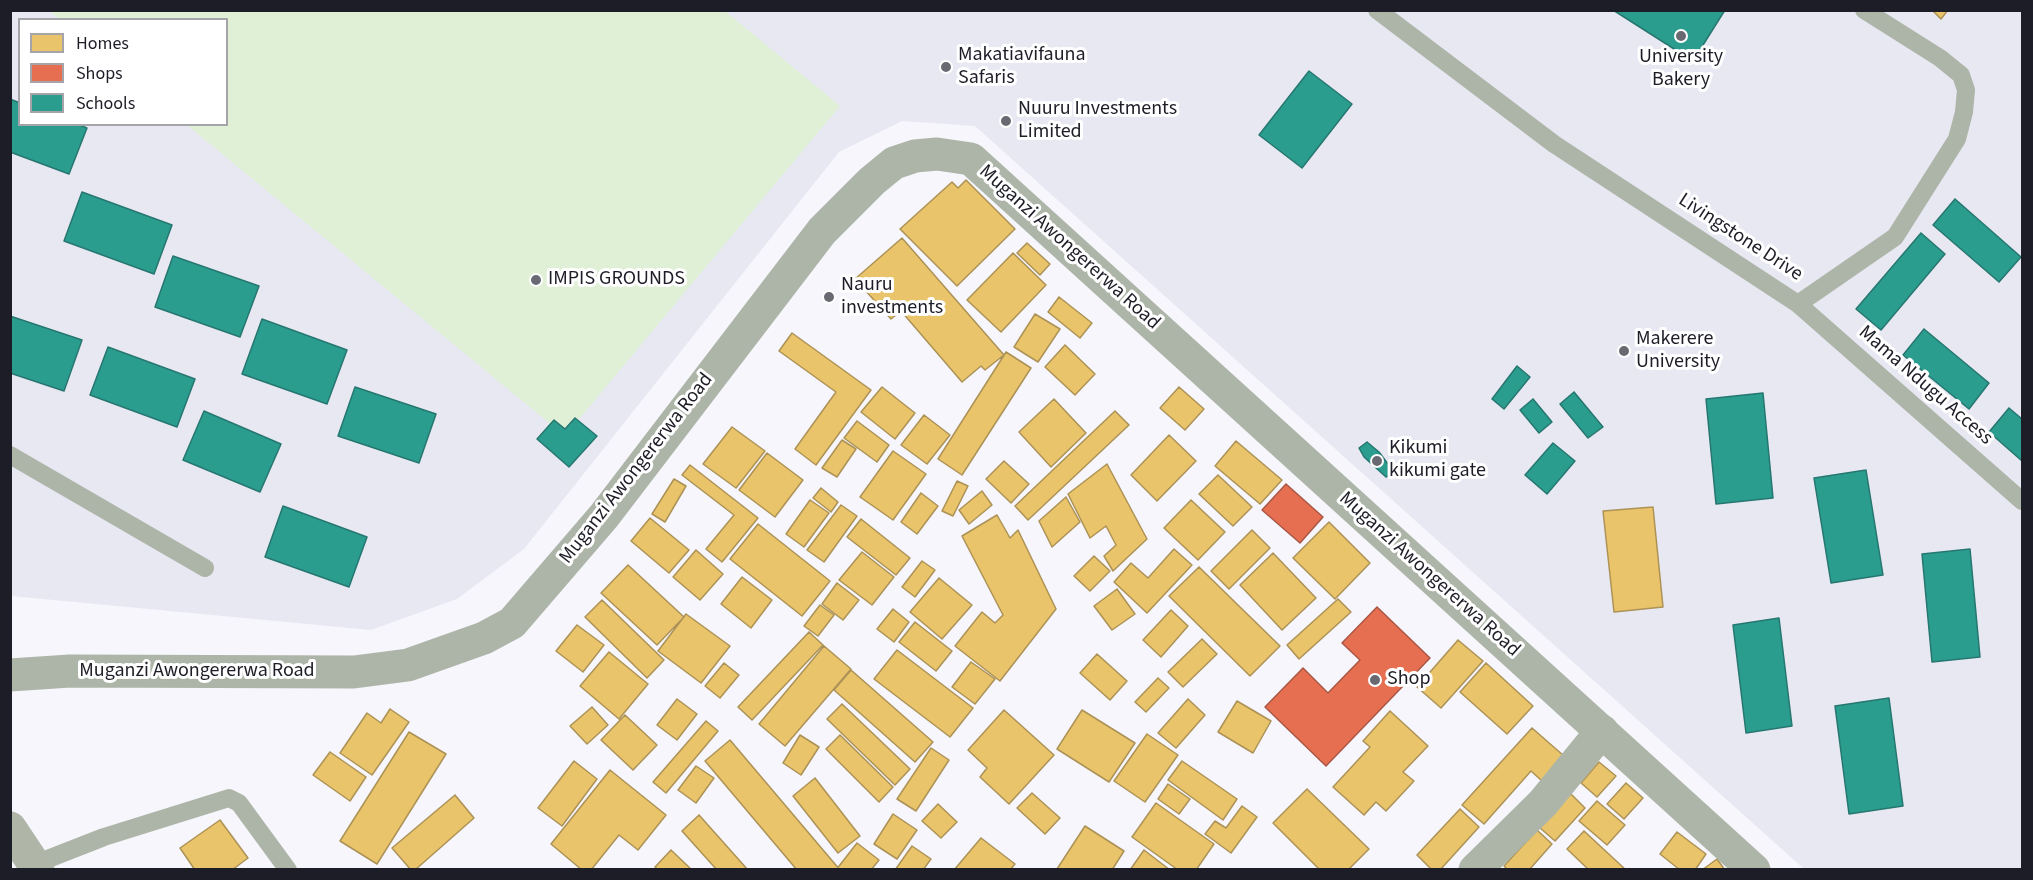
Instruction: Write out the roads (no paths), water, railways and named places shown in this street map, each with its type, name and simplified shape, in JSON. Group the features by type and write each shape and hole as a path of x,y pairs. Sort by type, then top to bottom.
{"main road":[{"path":"10,828 37,867"}],"street":[{"name":"Muganzi Awongererwa Road","path":"10,675 70,672 354,672 408,665 484,638 512,623 604,516 822,231 872,181 894,163 915,156 937,154 971,159 1754,870"},
{"path":"1475,870 1543,803 1602,731"}],"lane":[{"name":"Livingstone Drive","path":"1377,10 1554,144 1798,304 1895,237 1957,139 1964,112 1966,90 1961,75 1940,58 1864,10"},
{"name":"Mama Ndugu Access","path":"1798,304 2022,501"},
{"path":"10,455 205,568"},
{"path":"37,867 104,837 229,798 239,803 288,870"}],"place":[{"name":"University Bakery","path":"1681,36"},
{"name":"Makatiavifauna Safaris","path":"946,67"},
{"name":"Nuuru Investments Limited","path":"1006,121"},
{"name":"IMPIS GROUNDS","path":"536,280"},
{"name":"Nauru investments","path":"829,297"},
{"name":"Makerere University","path":"1624,351"},
{"name":"Kikumi kikumi gate","path":"1377,461"},
{"name":"Shop","path":"1375,680"}]}
